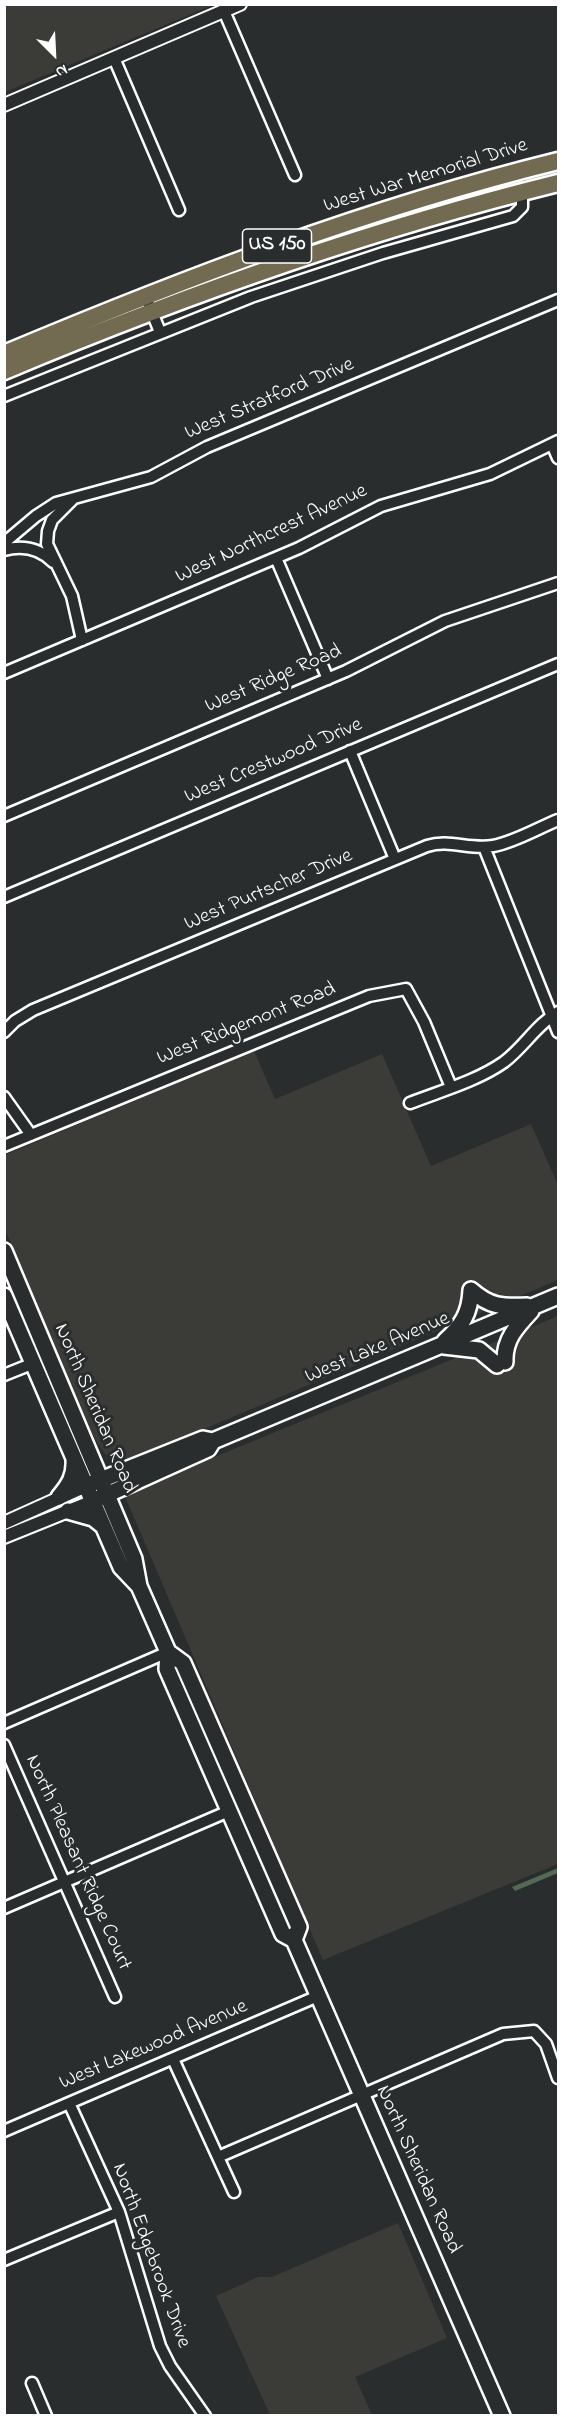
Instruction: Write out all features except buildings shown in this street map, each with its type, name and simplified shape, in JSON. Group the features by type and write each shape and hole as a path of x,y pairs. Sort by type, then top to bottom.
{"highway":[{"name":"West War Memorial Drive","path":"4,372 237,261 352,221 468,185 558,161"},
{"name":"West War Memorial Drive","path":"4,354 149,303 300,257 459,210 558,186"}],"main road":[{"name":"North Sheridan Road","path":"4,1251 64,1393 81,1454"},
{"path":"4,1277 10,1291 12,1314"},
{"path":"438,1347 455,1332 465,1319 470,1304 471,1290 483,1302 495,1306 536,1306"},
{"name":"North Sheridan Road","path":"4,1296 34,1363 81,1454 112,1525 134,1558 139,1586 168,1652 167,1669 213,1775 283,1934 294,1940 498,2411 509,2415"},
{"name":"West Lake Avenue","path":"100,1498 208,1449 213,1442 558,1296"},
{"path":"438,1347 460,1346 479,1350 501,1364 507,1341 517,1326 536,1306"},
{"path":"34,1363 42,1364 52,1383 64,1393"},
{"name":"West Lake Avenue","path":"93,1483 203,1439 213,1442"},
{"path":"59,1497 69,1486 81,1454 125,1469"},
{"path":"68,1511 112,1525 137,1481"},
{"name":"North Sheridan Road","path":"168,1652 183,1663 299,1926 294,1940"},
{"path":"213,1775 227,1785 238,1803 245,1806 242,1824 244,1845"}],"street":[{"path":"4,105 240,4"},
{"path":"224,11 295,175"},
{"path":"114,58 179,210"},
{"path":"4,396 160,332 292,283 513,216 522,207 523,194"},
{"name":"West Stratford Drive","path":"4,543 42,510 65,500 151,477 207,447 558,300"},
{"path":"149,303 160,332"},
{"path":"555,442 558,458"},
{"name":"West Northcrest Avenue","path":"4,673 317,540 381,506 490,474 555,442"},
{"path":"57,567 47,544 52,520 68,503 92,492"},
{"path":"4,550 20,547 35,549 49,558 57,567 64,577 74,602 82,640"},
{"path":"276,558 328,679"},
{"name":"West Ridge Road","path":"4,816 328,679 451,618 558,583"},
{"name":"West Crestwood Drive","path":"4,897 558,664"},
{"path":"350,751 395,859"},
{"name":"West Purtscher Drive","path":"4,1032 15,1021 33,1010 395,859 439,843 484,847 502,843 558,820"},
{"path":"484,847 555,1013 558,1032"},
{"name":"West Ridgemont Road","path":"4,1146 369,996 406,990 424,1022 451,1087"},
{"path":"410,1103 503,1063 555,1013"},
{"path":"4,1096 31,1135"},
{"path":"4,1375 34,1363"},
{"name":"West Lake Avenue","path":"4,1523 93,1483"},
{"name":"West Lake Avenue","path":"4,1537 100,1498"},
{"path":"4,1723 168,1652"},
{"name":"North Pleasant Ridge Court","path":"4,1745 115,1997"},
{"path":"4,1908 229,1810"},
{"name":"West Lakewood Avenue","path":"4,2131 318,1996"},
{"path":"218,2157 503,2034 534,2031 546,2044 558,2078"},
{"path":"173,2059 234,2192"},
{"name":"North Edgebrook Drive","path":"69,2103 119,2212 160,2346 170,2366 205,2415"},
{"path":"4,2260 119,2212"},
{"path":"32,2383 46,2415"}],"shaded area":[{"path":"5,4 213,4 213,5 5,92"},
{"path":"254,1051 275,1099 382,1054 431,1166 531,1124 558,1185 558,1280 140,1456 119,1460 105,1454 95,1439 37,1310 5,1229 5,1155"},
{"path":"558,1316 558,1864 323,1960 124,1494"},
{"path":"398,2223 447,2338 355,2377 372,2415 270,2415 216,2296 258,2277 272,2277"}],"green space":[{"path":"558,1868 558,1873 515,1891 512,1887"}]}
